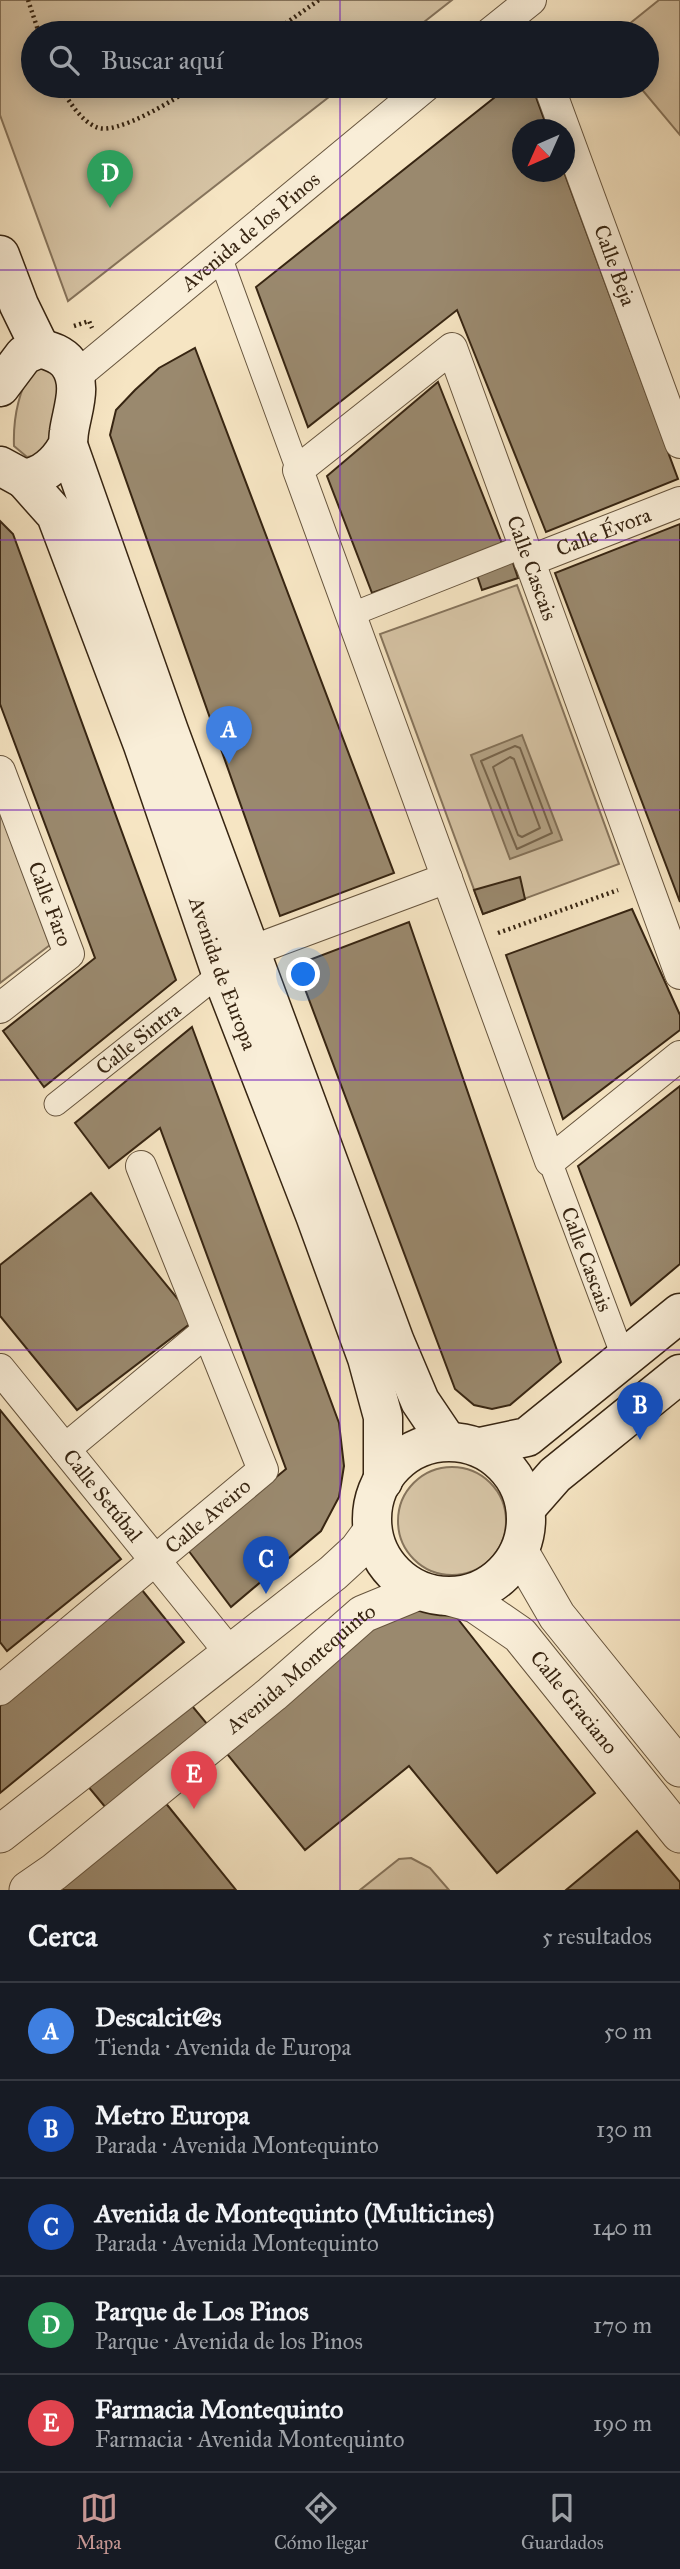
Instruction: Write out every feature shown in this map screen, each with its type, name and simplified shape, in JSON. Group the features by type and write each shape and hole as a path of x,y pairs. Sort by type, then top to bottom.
{"main road":[{"path":"0,255 19,305 40,348"},
{"path":"0,387 24,355 40,348 56,353 68,363 75,377 76,397 68,445 42,475 12,472"},
{"name":"Avenida de Europa","path":"68,445 169,731 395,1342 420,1401 463,1444"},
{"name":"Avenida de Europa","path":"12,472 56,515 148,758 221,973 367,1358 383,1417 383,1481"},
{"path":"463,1444 511,1472 526,1508 524,1539 510,1568 489,1586 476,1592 434,1594 388,1568 372,1531 370,1517 383,1481 401,1457 420,1446 527,1437 680,1313"},
{"path":"526,1508 555,1475 680,1374"}],"street":[{"name":"Avenida de los Pinos","path":"75,377 219,254 411,98"},
{"name":"Calle Beja","path":"553,98 680,443"},
{"name":"Calle Cascais","path":"219,254 624,1359"},
{"name":"Calle Cascais","path":"298,470 452,348 680,974"},
{"name":"Calle Évora","path":"527,553 680,502"},
{"path":"350,615 527,553"},
{"name":"Calle Faro","path":"0,771 69,954 0,1008"},
{"path":"251,951 447,878"},
{"name":"Calle Sintra","path":"56,1104 221,973"},
{"path":"550,1161 680,1056"},
{"name":"Calle Aveiro","path":"1,1688 262,1470 141,1166"},
{"path":"65,1449 206,1331"},
{"name":"Calle Setúbal","path":"1,1373 231,1654"},
{"path":"0,1833 186,1685 231,1654 333,1573 358,1550 372,1531"},
{"name":"Calle Graciano","path":"520,1552 557,1616 680,1768"},
{"name":"Calle Graciano","path":"434,1594 475,1604 520,1635 680,1834"},
{"name":"Avenida Montequinto","path":"28,1890 54,1872 261,1703 363,1614 434,1594"}],"path":[{"path":"28,0 35,21"},
{"path":"289,21 319,0"},
{"path":"67,98 96,128 115,130 173,98"},
{"path":"471,943 646,880"}],"shaded area":[{"path":"0,0 452,0 425,21 21,21 21,98 328,98 68,301 0,115"},
{"path":"659,0 680,0 680,135 649,98 659,98 659,21 633,21"},
{"path":"48,365 60,382 53,434 39,455 27,457 14,446 17,406 32,369"},
{"path":"517,585 619,864 483,914 380,634"},
{"path":"0,804 50,945 0,983"},
{"path":"452,1467 473,1471 490,1483 502,1500 506,1521 502,1542 490,1559 473,1571 452,1575 431,1571 414,1559 402,1542 398,1521 402,1500 414,1483 431,1471"},
{"path":"411,1858 430,1868 449,1890 360,1890 399,1859"}],"water":[{"path":"522,735 562,840 510,859 471,755"}],"building":[{"path":"494,98 536,98 544,119 512,119 512,182 568,182 678,479 546,532 457,310 308,427 256,287"},
{"path":"195,348 394,873 280,916 110,435 116,410 135,390 159,368"},
{"path":"438,382 503,546 372,593 327,476"},
{"path":"0,521 13,534 176,980 44,1087 3,1031 95,958 0,704"},
{"path":"680,524 680,902 555,573"},
{"path":"511,557 518,578 482,590 475,569"},
{"path":"520,877 525,899 483,914 474,890"},
{"path":"632,909 680,1015 680,1030 563,1119 506,955"},
{"path":"409,922 561,1362 510,1405 492,1409 474,1405 455,1389 296,965"},
{"path":"192,1027 339,1423 344,1466 339,1497 321,1531 231,1607 188,1550 286,1469 160,1128 109,1168 75,1123"},
{"path":"680,1086 680,1264 631,1305 578,1166"},
{"path":"91,1193 195,1320 77,1410 0,1316 0,1265"},
{"path":"0,1410 121,1559 7,1651 0,1642"},
{"path":"142,1590 184,1642 0,1793 0,1706"},
{"path":"398,1597 454,1614 595,1793 497,1873 409,1766 305,1850 219,1744"},
{"path":"188,1701 208,1725 106,1808 86,1784"},
{"path":"164,1801 236,1890 52,1890"},
{"path":"637,1831 680,1882 680,1890 566,1890"}],"place":[{"name":"Parque de Los Pinos","path":"110,208"},
{"name":"Descalcit@s","path":"229,764"},
{"name":"Metro Europa","path":"640,1440"},
{"name":"Avenida de Montequinto (Multicines)","path":"266,1594"},
{"name":"Farmacia Montequinto","path":"194,1809"}]}
